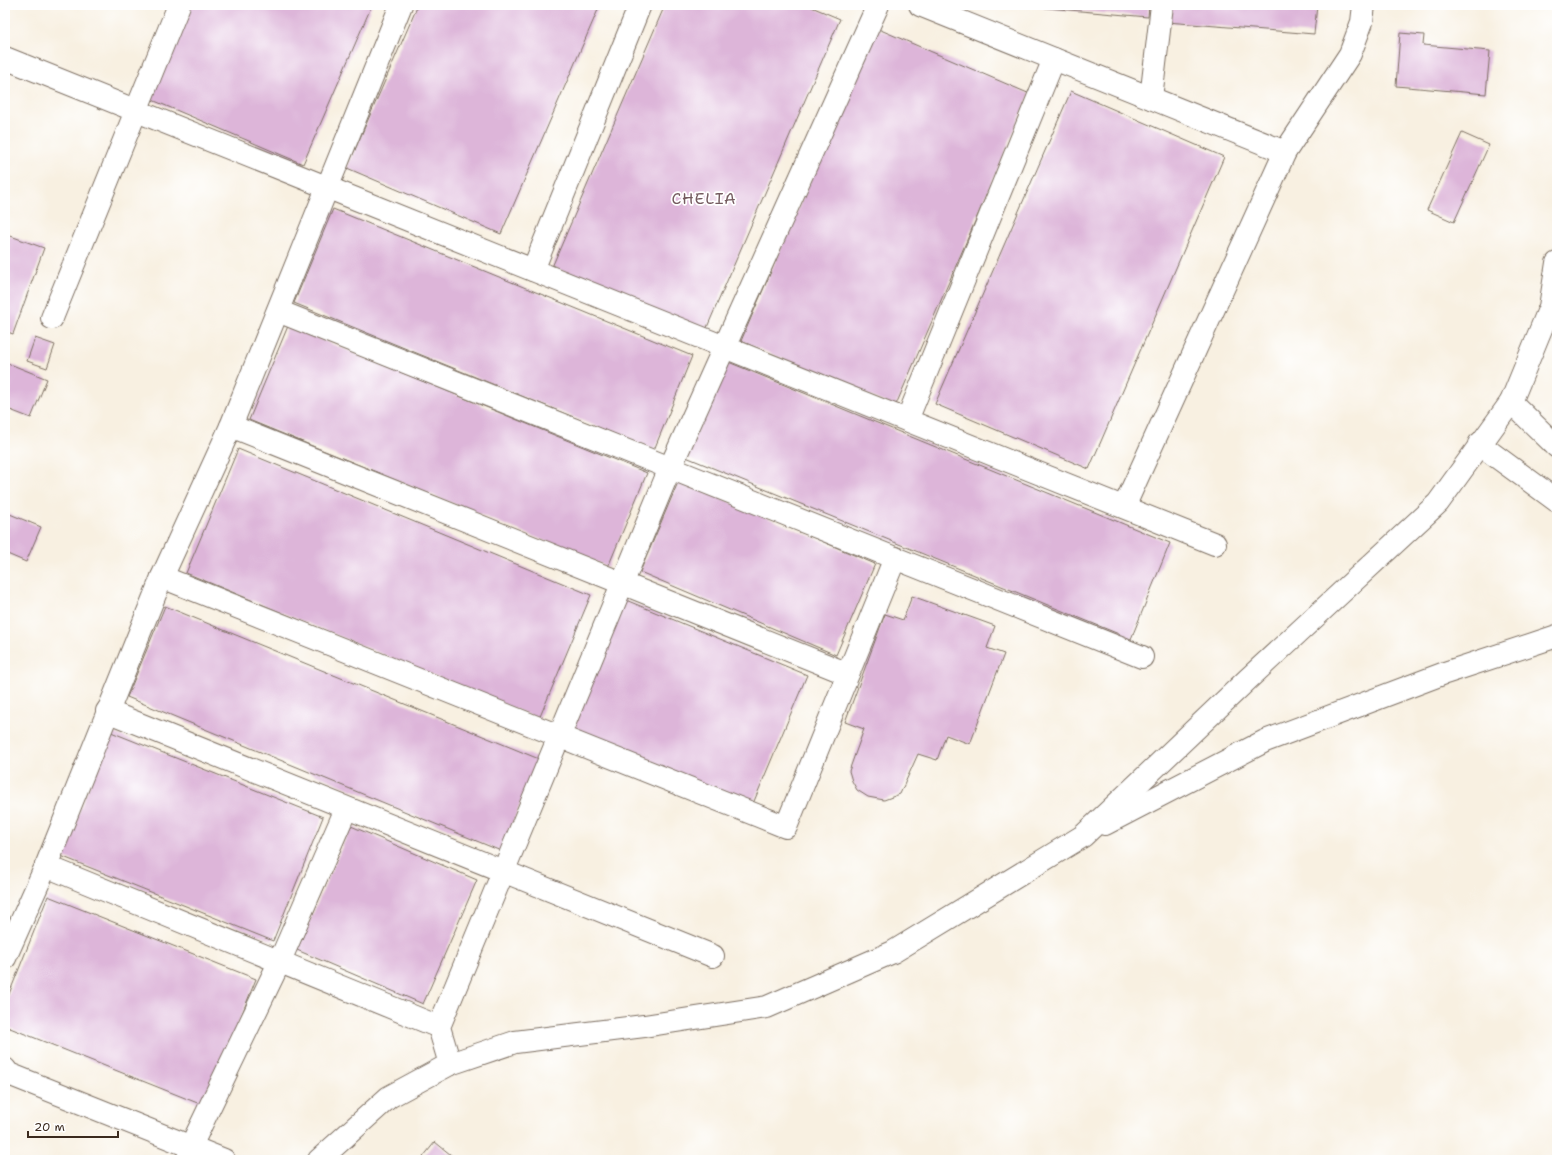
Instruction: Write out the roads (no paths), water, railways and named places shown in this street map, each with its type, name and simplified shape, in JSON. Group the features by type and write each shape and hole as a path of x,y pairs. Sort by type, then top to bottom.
{"street":[{"path":"52,318 179,5"},
{"path":"5,958 46,866 162,576 231,426 401,5"},
{"path":"533,270 640,5"},
{"path":"450,1064 439,1027 670,468 878,5"},
{"path":"920,5 1285,152"},
{"path":"1151,98 1162,5"},
{"path":"1124,507 1285,152 1350,54 1362,22 1364,5"},
{"path":"5,58 1215,544"},
{"path":"907,420 1054,59"},
{"path":"1083,836 1438,503 1479,444 1511,402 1550,306 1557,263"},
{"path":"278,310 1142,657"},
{"path":"1511,402 1557,447"},
{"path":"231,426 848,674"},
{"path":"1479,444 1557,501"},
{"path":"162,576 786,827 895,558"},
{"path":"319,1160 389,1097 450,1064 515,1042 644,1026 767,1008 893,952 1083,836 1265,741 1445,673 1557,636"},
{"path":"107,711 346,809 713,956"},
{"path":"190,1153 279,963 346,809"},
{"path":"46,866 279,963 439,1027"},
{"path":"5,1069 9,1074 190,1153 224,1160"}],"district":[{"name":"CHELIA","path":"704,198"}]}
